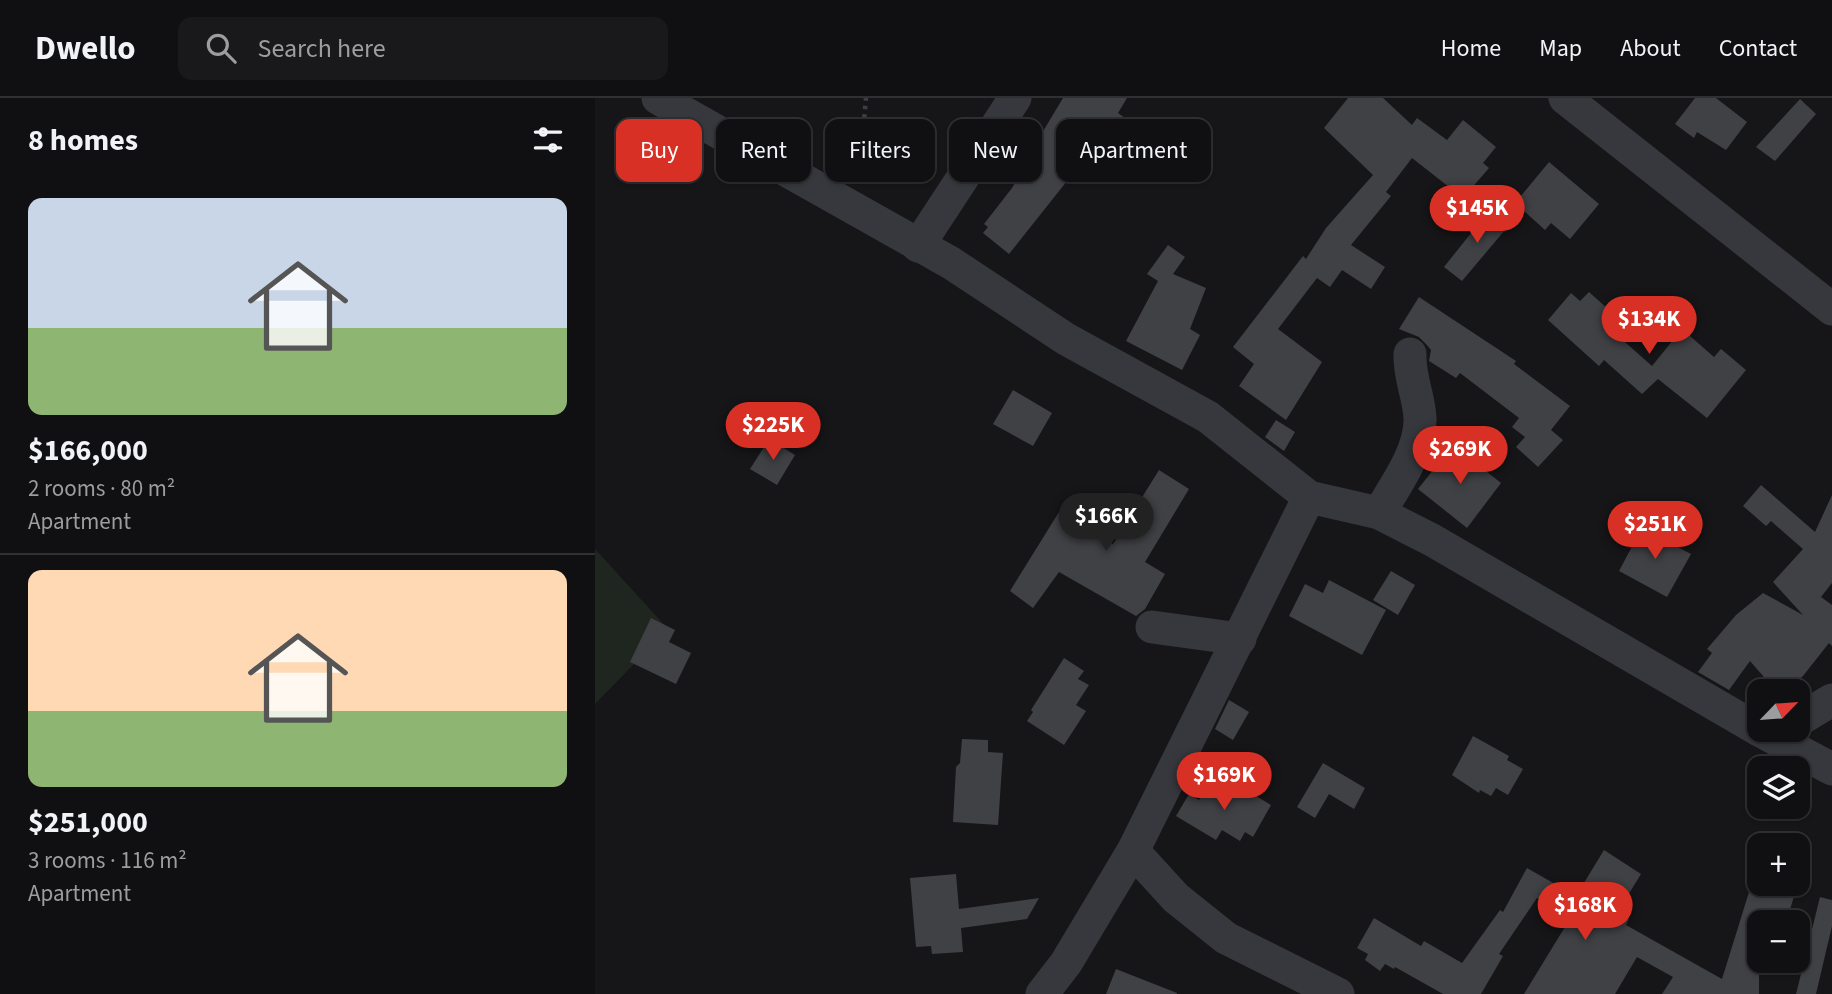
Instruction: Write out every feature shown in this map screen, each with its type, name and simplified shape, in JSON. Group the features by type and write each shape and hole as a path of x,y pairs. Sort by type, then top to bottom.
{"street":[{"path":"658,98 951,263 1066,339 1209,417 1310,497 1379,513 1747,714"},
{"path":"918,246 1014,98"},
{"path":"1565,98 1832,309"},
{"path":"1379,513 1416,443 1420,421 1410,371 1411,354"},
{"path":"1042,994 1066,963 1133,851 1310,497"},
{"path":"1151,627 1240,639"},
{"path":"1810,711 1832,700"},
{"path":"1793,742 1832,769"},
{"path":"1133,851 1176,898 1226,938 1338,994"}],"path":[{"path":"857,211 861,128 866,98"}],"shaded area":[{"path":"595,549 668,629 595,704"}],"building":[{"path":"1063,98 1127,98 1118,113 1126,119 1056,119 1056,182 1066,182 1009,254 983,233 988,227 984,224 1016,182 1042,182 1042,133"},
{"path":"1348,98 1383,98 1412,125 1417,118 1447,140 1463,120 1496,147 1483,163 1489,168 1463,198 1412,158 1386,192 1391,196 1351,245 1385,267 1371,289 1342,270 1330,287 1317,278 1278,329 1322,362 1286,420 1239,386 1254,364 1233,347 1303,256 1306,259 1326,228 1373,175 1324,128"},
{"path":"1695,98 1716,98 1747,122 1726,150 1697,132 1694,138 1675,124"},
{"path":"1800,99 1816,114 1775,161 1756,147"},
{"path":"1549,162 1599,204 1570,239 1551,223 1545,230 1515,203"},
{"path":"1491,208 1510,224 1462,281 1444,267"},
{"path":"1168,245 1185,257 1173,274 1206,288 1190,329 1200,335 1182,370 1126,341 1158,281 1147,274"},
{"path":"1589,292 1618,318 1609,328 1652,366 1682,329 1714,357 1721,349 1746,370 1707,418 1658,379 1642,394 1604,360 1599,366 1548,320 1571,293 1580,301"},
{"path":"1419,297 1516,361 1514,364 1570,406 1551,430 1563,440 1538,467 1516,447 1525,437 1512,427 1519,418 1460,373 1456,378 1429,361 1431,350 1426,344 1419,337 1399,329"},
{"path":"1013,390 1052,413 1033,446 993,424"},
{"path":"1276,420 1295,432 1284,451 1265,437"},
{"path":"769,439 795,455 777,485 750,469"},
{"path":"1453,445 1501,483 1467,528 1418,489"},
{"path":"1159,470 1189,489 1145,562 1165,574 1145,609 1136,616 1059,572 1033,608 1010,591 1059,512 1113,544"},
{"path":"1761,485 1815,532 1832,495 1832,583 1821,597 1832,605 1832,646 1829,643 1799,679 1766,679 1750,661 1729,690 1698,672 1712,653 1707,649 1736,615 1763,593 1803,615 1773,582 1803,549 1771,521 1766,526 1743,506"},
{"path":"1645,522 1663,532 1660,538 1691,554 1667,597 1619,571"},
{"path":"1391,571 1415,585 1398,615 1373,600"},
{"path":"1329,580 1386,610 1362,655 1289,616 1305,584 1323,593"},
{"path":"651,618 675,630 669,642 691,653 676,684 630,662"},
{"path":"1064,658 1084,671 1078,679 1089,685 1076,705 1086,711 1064,745 1027,721 1033,712 1031,710"},
{"path":"1229,700 1249,712 1233,740 1215,729"},
{"path":"1473,736 1509,756 1507,760 1523,769 1508,795 1496,788 1491,796 1480,790 1479,793 1452,775"},
{"path":"962,739 988,740 988,752 1003,753 998,825 953,822 956,767 960,763"},
{"path":"1323,763 1365,788 1354,809 1329,794 1315,818 1297,807"},
{"path":"1210,781 1236,797 1241,787 1271,805 1253,837 1245,832 1240,841 1222,830 1216,840 1176,816 1189,794 1199,800"},
{"path":"1604,850 1641,874 1617,913 1629,919 1626,925 1722,979 1748,896 1794,896 1790,910 1747,910 1747,973 1759,973 1759,994 1662,994 1673,977 1637,957 1615,994 1524,994 1571,917 1537,898 1499,954 1503,956 1481,994 1443,994 1395,967 1394,969 1385,964 1380,971 1365,960 1368,954 1357,948 1374,918 1421,946 1424,941 1462,963 1500,910 1503,912 1527,868 1576,896"},
{"path":"956,874 959,909 1039,898 1027,919 961,928 963,952 932,954 931,946 916,947 910,878"},
{"path":"1820,897 1832,900 1832,926 1816,994 1796,994 1801,973 1810,973 1810,937"},
{"path":"1116,969 1177,993 1177,994 1106,994"}]}
